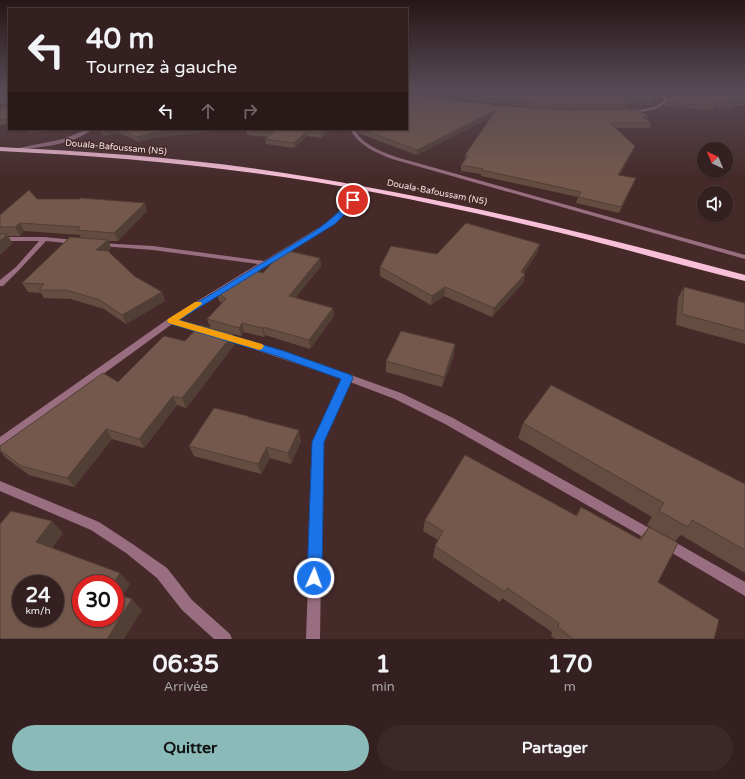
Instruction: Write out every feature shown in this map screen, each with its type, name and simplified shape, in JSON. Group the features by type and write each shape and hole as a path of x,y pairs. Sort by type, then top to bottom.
{"highway":[{"name":"Douala-Bafoussam (N5)","path":"0,149 160,160 276,174 361,187 449,204 551,227 745,278"}],"street":[{"path":"16,149 65,140 81,135 89,130"},
{"path":"352,130 354,136 364,144 394,158 745,257"},
{"path":"0,443 171,321 332,222 345,210 361,187"},
{"path":"0,239 44,239 81,242"},
{"path":"0,284 44,239"},
{"path":"96,244 153,248 265,263"},
{"path":"171,321 280,353 398,396 449,421 745,589"},
{"path":"313,639 318,442 348,378"},
{"path":"0,486 94,526 130,549 162,573 187,605 225,639"}],"building":[{"path":"408,119 479,119 417,150 364,130 408,130"},
{"path":"490,119 645,119 651,123 610,123 635,146 618,175 636,178 621,207 578,197 581,192 461,165 468,156 465,155"},
{"path":"122,130 177,130 151,133 137,137"},
{"path":"246,130 325,130 321,133 306,132 294,143 265,139 274,132"},
{"path":"29,190 37,199 81,198 145,203 114,233 77,230 80,227 20,223 15,227 0,227 0,215"},
{"path":"466,223 540,244 521,272 525,274 494,308 445,287 432,296 380,267 391,246 437,254"},
{"path":"0,234 7,234 0,241"},
{"path":"70,237 108,240 96,250 108,251 134,276 162,292 122,315 100,300 66,290 39,290 44,284 22,283"},
{"path":"284,250 320,258 289,296 333,308 309,340 263,327 242,323 239,328 207,319 226,299 217,292 242,279 251,270 263,273"},
{"path":"684,287 745,303 745,331 682,314"},
{"path":"200,325 233,334 182,398 173,396 139,439 106,429 67,478 21,466 0,450 0,446 103,373 118,382 164,336 185,341"},
{"path":"401,331 455,344 444,377 386,361"},
{"path":"551,385 745,484 745,550 692,520 688,527 659,511 664,503 523,423"},
{"path":"214,408 299,430 288,453 267,447 258,464 189,446"},
{"path":"465,455 577,516 581,507 641,540 649,527 678,543 658,582 719,620 714,639 573,639 558,627 559,623 507,588 505,592 435,546 443,531 425,520"},
{"path":"11,511 52,521 36,542 120,573 119,575 72,575 72,627 114,627 107,639 0,639 0,524"},
{"path":"124,596 132,599 124,612"}],"slow traffic":[{"path":"198,304 171,321 259,346"}],"route":[{"path":"314,578 318,442 348,378 280,353 171,321 318,232 332,222 353,200"}]}
